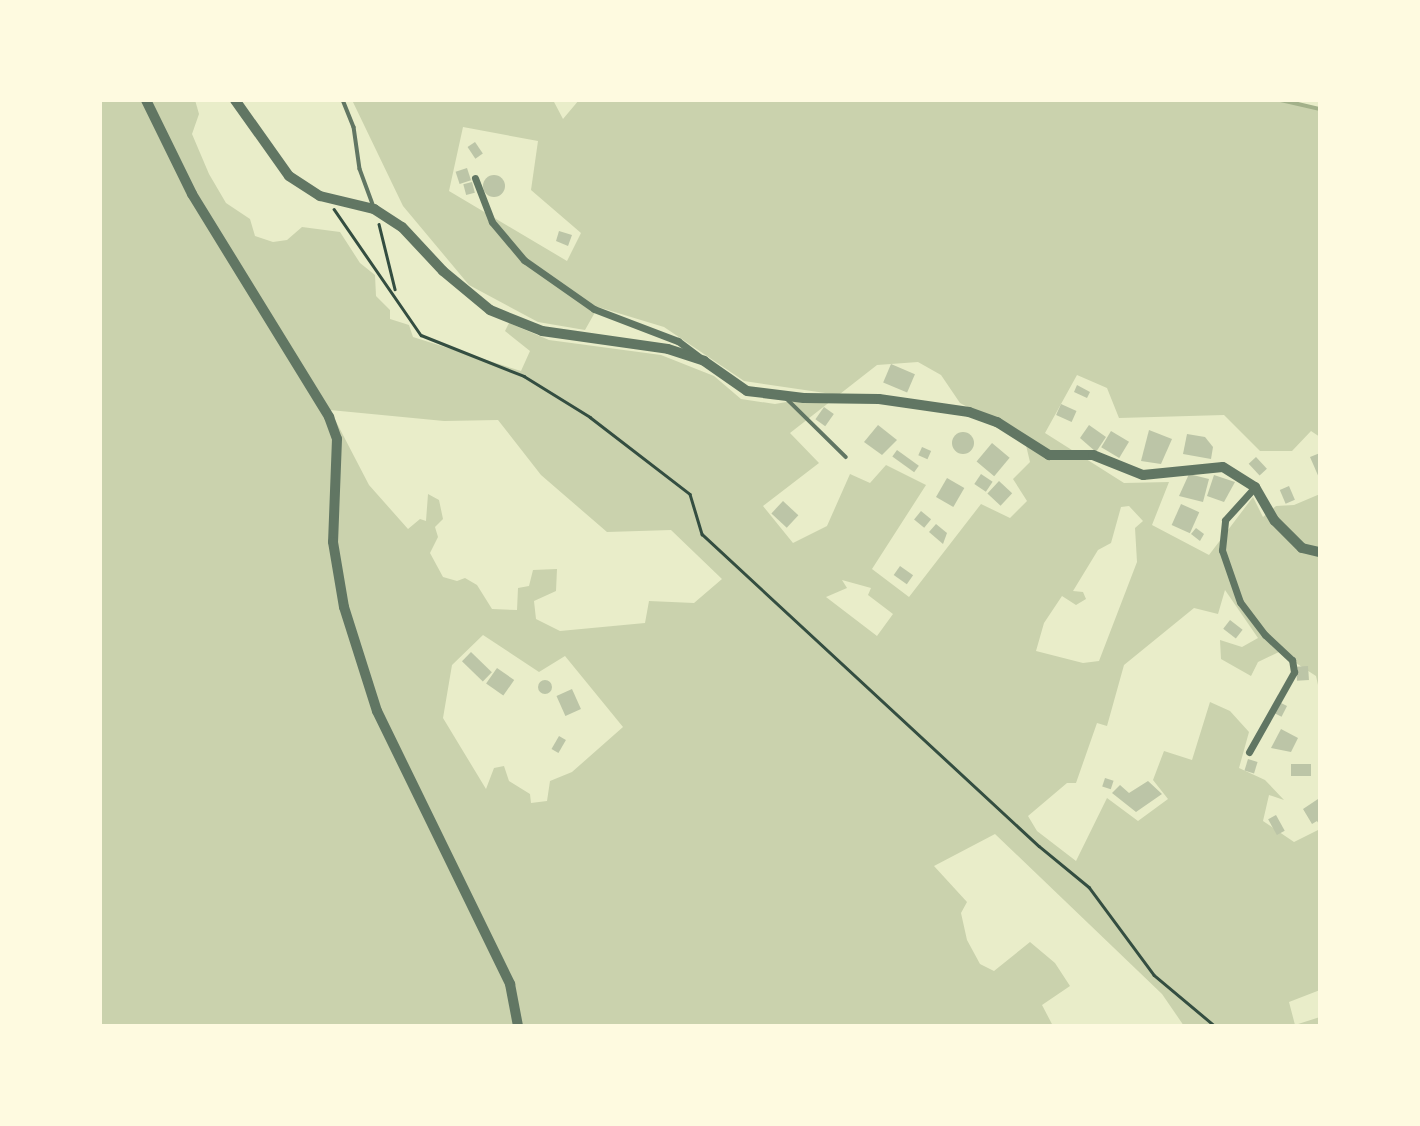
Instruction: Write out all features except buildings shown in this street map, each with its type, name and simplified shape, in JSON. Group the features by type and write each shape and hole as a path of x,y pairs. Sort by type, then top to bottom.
{"street":[{"path":"146,100 192,194 329,417 337,439 333,542 344,607 377,711 510,984 518,1026"},
{"path":"235,100 289,176 320,196 374,209 402,227 443,271 491,310 542,331 667,349 704,361"},
{"path":"475,178 492,222 524,260 594,309 678,341 747,391 785,396 879,399 969,412 996,422 1049,455 1093,455 1143,475 1223,467 1255,487 1285,533 1302,548 1320,552"},
{"path":"1249,752 1294,672 1292,660 1265,635 1240,603 1223,550 1225,520 1255,487"}],"lane":[{"path":"343,100 374,209"},
{"path":"785,396 846,457"}],"path":[{"path":"374,209 396,292"},
{"path":"336,212 396,292 421,335 524,376 590,417 690,494 702,534 1039,846 1089,887 1154,975 1215,1026"}],"green space":[{"path":"100,100 195,100 199,114 192,134 209,174 226,203 250,219 255,236 273,242 287,240 302,227 340,232 360,263 375,275 376,296 390,310 390,319 409,325 413,337 521,371 530,351 505,331 509,323 549,340 661,355 714,376 741,399 775,404 832,394 744,381 664,327 598,307 585,330 538,322 469,285 403,206 352,100 553,100 563,119 579,100 1291,100 1320,110 1320,437 1311,431 1292,451 1260,451 1224,415 1119,418 1107,388 1077,375 1045,433 1124,483 1169,482 1152,525 1209,555 1253,497 1263,517 1276,506 1294,505 1320,494 1320,694 1316,676 1279,652 1258,662 1251,676 1221,659 1220,640 1242,647 1258,638 1225,590 1218,614 1194,608 1124,665 1107,726 1097,723 1076,783 1067,783 1028,816 1037,831 1076,861 1107,798 1138,821 1168,799 1153,780 1164,751 1192,760 1210,702 1230,711 1249,732 1239,768 1265,780 1284,800 1269,795 1263,821 1294,842 1320,829 1320,990 1289,1002 1295,1025 1320,1017 1320,1026 1184,1026 1162,994 995,834 934,866 967,902 961,913 967,940 980,964 994,971 1030,942 1055,963 1070,986 1042,1005 1053,1026 100,1026","holes":["463,127 538,141 531,190 581,233 567,261 449,191","918,362 941,375 960,403 1024,437 1030,462 1013,479 1027,501 1010,518 981,504 909,597 872,569 926,485 886,465 870,483 850,474 827,526 793,543 763,506 819,463 790,433 877,365","330,410 444,421 498,420 541,475 607,532 671,530 722,579 694,603 649,601 645,623 560,631 536,619 534,601 556,591 557,569 533,570 529,586 518,588 517,610 492,609 477,585 465,578 457,581 443,577 430,553 438,537 435,527 443,519 439,500 428,494 426,521 420,519 408,529 369,485","1129,506 1143,521 1135,528 1137,562 1099,661 1083,663 1036,651 1044,623 1062,596 1076,605 1086,599 1083,592 1073,591 1098,550 1111,543 1121,507","842,580 871,588 868,595 893,614 877,636 826,597 847,588","483,635 539,672 565,656 623,727 572,772 550,781 547,801 531,803 530,794 509,781 504,766 494,768 486,789 443,718 452,665"]}],"waterway":[{"path":"1281,100 1320,109"}]}
